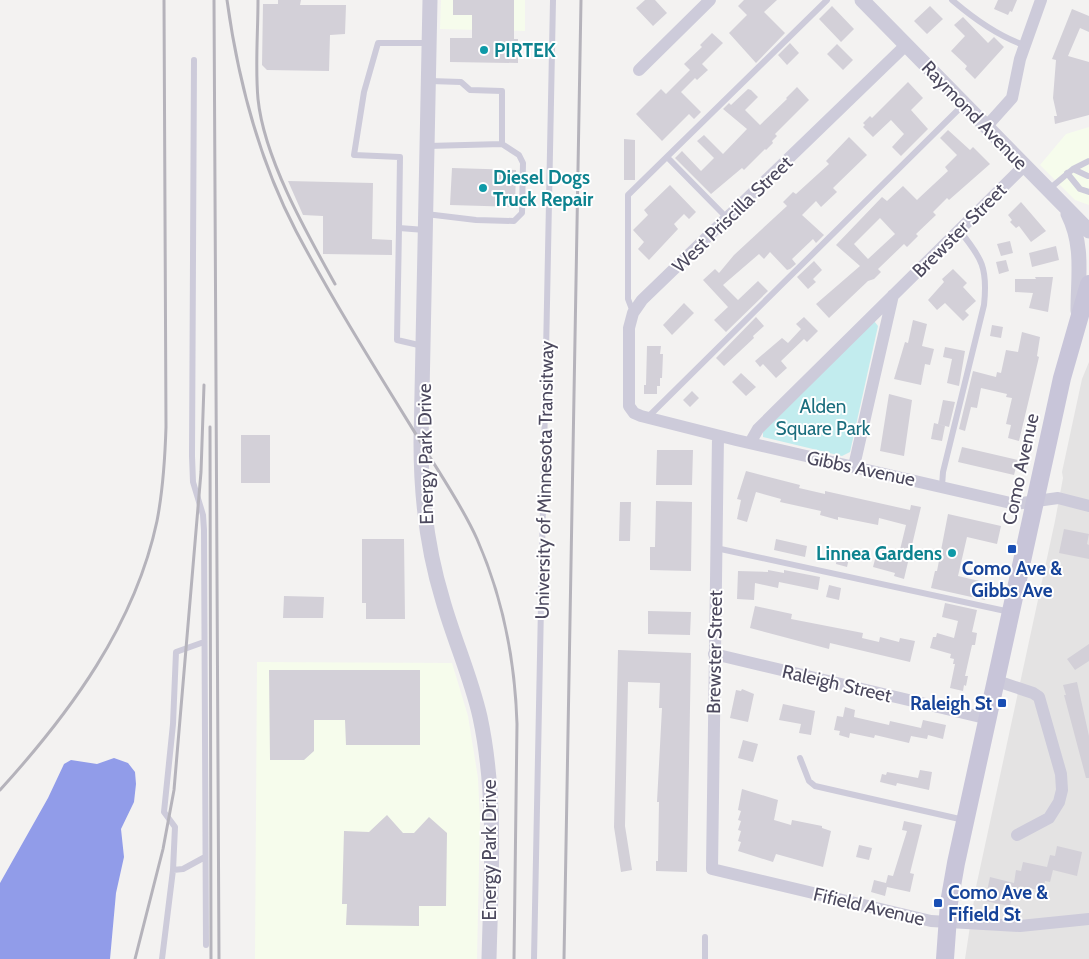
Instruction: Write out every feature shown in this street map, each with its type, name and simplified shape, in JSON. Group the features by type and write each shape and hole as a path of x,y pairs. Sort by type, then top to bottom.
{"main road":[{"name":"Como Avenue","path":"945,959 952,883 1062,378 1089,284"}],"street":[{"name":"Energy Park Drive","path":"430,0 421,465 427,534 443,603 478,709 488,767 491,818 489,959"},
{"path":"639,70 710,0"},
{"name":"Raymond Avenue","path":"862,0 1089,231"},
{"path":"986,127 1012,98 1024,44 1041,0"},
{"name":"West Priscilla Street","path":"634,413 628,398 629,328 633,313 642,300 906,45"},
{"name":"Brewster Street","path":"750,443 758,429 1024,166"},
{"path":"1064,206 1080,248 1078,319"},
{"path":"854,466 893,295"},
{"name":"Gibbs Avenue","path":"634,413 718,436 1015,504 1058,498 1089,506"},
{"name":"Brewster Street","path":"712,869 718,436"},
{"name":"Raleigh Street","path":"714,654 989,719"},
{"path":"997,681 1034,693 1039,697 1062,780 1061,796 1053,813 1043,822 1017,835"},
{"name":"Fifield Avenue","path":"712,869 930,921 1020,926 1089,919"}],"lane":[{"name":"University of Minnesota Transitway","path":"534,959 553,0"},
{"path":"633,313 628,299 628,195 827,0"},
{"path":"952,0 968,14 1010,40 1024,44"},
{"path":"424,347 396,340 400,158 354,155 364,92 378,43 429,43"},
{"path":"194,60 192,456 193,482 203,515 204,530 206,946"},
{"path":"428,81 461,82 470,90 502,91 502,144"},
{"path":"647,418 964,104"},
{"path":"426,214 476,220 514,221 522,214 523,163 519,156 502,144 427,146"},
{"path":"667,157 727,218"},
{"path":"1048,190 1067,173 1089,161"},
{"path":"1074,169 1088,176"},
{"path":"1067,173 1080,189 1089,192"},
{"path":"399,228 426,231"},
{"path":"942,486 943,472 984,305 986,282 984,268 977,252 959,230"},
{"path":"716,548 1011,613"},
{"path":"162,959 175,827 164,812 173,724 176,652 204,642"},
{"path":"800,758 810,781 815,786 966,820"},
{"path":"172,870 183,869 205,857"},
{"path":"704,959 705,937"}],"shaded area":[{"path":"441,0 525,0 525,31 440,29"},
{"path":"1089,127 1089,205 1075,200 1040,165 1066,134"},
{"path":"1089,362 1089,959 965,959 976,887 1055,521 1063,478 1062,472 1082,379"},
{"path":"257,662 452,663 468,716 478,778 480,820 477,959 255,959"}],"green space":[{"name":"Alden Square Park","path":"874,321 878,326 850,452 842,456 763,437 763,432"}],"water":[{"path":"114,758 128,763 135,772 136,784 134,802 121,829 124,857 116,893 110,959 0,959 0,883 48,798 64,764 71,760 97,764"}],"building":[{"path":"278,0 301,0 300,5 346,5 345,34 330,35 329,71 267,70 262,65 263,4 278,4"},
{"path":"453,0 514,0 514,39 518,39 518,63 450,62 450,38 472,38 472,15 453,15"},
{"path":"645,0 655,0 667,13 653,26 636,8"},
{"path":"744,0 777,0 764,12 785,33 756,63 729,33 747,15 738,6"},
{"path":"998,0 1017,0 1012,12 1010,11 1008,15 994,9"},
{"path":"832,6 854,29 841,42 819,19"},
{"path":"930,6 943,19 927,34 914,21"},
{"path":"1072,9 1089,16 1089,32 1080,28 1068,56 1089,62 1089,115 1055,124 1054,116 1057,116 1053,98 1056,60 1052,59"},
{"path":"963,17 988,43 994,37 1004,47 975,79 965,69 967,66 951,51 965,36 954,25"},
{"path":"712,33 723,43 702,64 708,70 697,80 695,78 681,92 701,112 694,119 689,114 662,141 636,114 661,89 666,94 690,70 684,64 702,47 700,45"},
{"path":"790,43 799,53 787,65 778,55"},
{"path":"837,44 853,60 843,70 827,54"},
{"path":"908,82 923,98 911,110 928,129 901,156 892,147 904,134 891,120 873,137 863,127 865,125 863,123 870,116 872,118"},
{"path":"797,87 809,100 775,134 777,136 766,150 744,170 742,168 711,194 675,158 682,151 701,171 714,158 697,141 704,135 723,154 747,129 723,109 729,103 731,105 748,89 751,90 758,97 745,110 760,125"},
{"path":"948,130 970,150 973,147 990,164 949,200 947,198 933,212 936,215 916,234 918,236 907,247 904,244 878,269 881,272 874,279 868,281 829,318 816,304 860,266 836,245 882,197 887,201 903,186 917,200 948,171 945,167 957,155 940,138","holes":["880,218 895,234 868,259 854,244"]},
{"path":"849,137 867,155 833,188 837,192 821,207 816,201 802,215 824,235 816,243 813,239 792,259 796,264 790,269 787,270 770,252 764,259 759,254 723,285 738,300 758,281 768,291 726,332 714,320 728,307 703,280 715,269 719,273 734,255 787,206 783,202 793,192 796,194 829,164 826,161"},
{"path":"624,139 635,140 635,180 624,180"},
{"name":"Diesel Dogs Truck Repair","path":"452,168 516,170 515,207 450,205"},
{"path":"288,181 373,183 372,239 392,240 392,255 323,254 323,216 303,215"},
{"path":"670,185 696,212 689,219 684,214 674,224 678,229 649,260 638,249 644,242 633,230 648,215 644,210"},
{"path":"1021,202 1046,231 1031,242 1019,226 1016,228 1010,222 1012,220 1008,215"},
{"path":"1010,241 1013,253 1001,256 997,244"},
{"path":"1056,246 1059,260 1032,267 1029,253"},
{"path":"1006,260 1009,271 999,274 996,262"},
{"path":"814,261 822,270 813,279 816,282 808,289 797,277"},
{"path":"953,269 967,283 963,287 976,301 965,311 969,315 963,321 945,303 937,310 928,300 944,282 942,279"},
{"path":"1035,277 1053,277 1048,312 1029,308 1033,293 1015,292 1015,279 1036,279"},
{"path":"684,303 694,313 672,335 663,325"},
{"path":"756,317 764,326 724,366 716,358"},
{"path":"804,317 818,331 807,342 804,339 781,361 787,368 776,378 763,364 760,367 755,361 782,338 788,343 801,329 796,324"},
{"path":"913,320 927,324 922,346 934,349 930,365 925,364 921,385 894,379 905,342 908,343"},
{"path":"992,325 1003,327 1001,338 990,336"},
{"path":"1022,332 1040,337 1037,356 1039,357 1019,441 1008,438 1011,425 1006,424 1012,398 1006,397 1007,394 981,388 977,408 971,407 965,431 959,429 973,371 996,377 997,372 1001,373 1006,350 1018,352"},
{"path":"647,346 661,346 660,354 663,354 662,378 660,378 660,386 657,386 657,394 644,394"},
{"path":"945,347 965,351 959,386 947,383 952,359 943,357"},
{"path":"741,373 756,387 746,396 732,382"},
{"path":"692,391 699,398 690,407 683,400"},
{"path":"889,394 912,400 904,456 880,451"},
{"path":"943,400 955,402 949,427 938,424"},
{"path":"934,423 945,426 942,441 931,439"},
{"path":"241,435 270,435 270,483 241,483"},
{"path":"962,447 1018,460 1014,475 958,462"},
{"path":"657,450 693,450 692,485 656,485"},
{"path":"746,471 800,485 799,488 825,494 825,491 910,510 911,505 921,507 904,579 894,576 895,573 873,567 878,548 899,554 906,525 879,518 878,525 838,517 838,520 820,515 821,511 780,502 781,499 756,492 747,522 737,519 741,500 737,499"},
{"path":"656,501 692,502 691,571 650,570 650,547 655,547"},
{"path":"620,502 631,502 630,541 619,541"},
{"name":"Linnea Gardens","path":"948,514 1001,526 997,544 967,537 958,576 988,583 985,600 931,588 935,571 937,571"},
{"path":"1064,529 1089,534 1087,544 1089,545 1089,559 1059,553"},
{"path":"362,539 404,539 405,619 366,619 366,603 362,603"},
{"path":"776,539 807,546 805,557 774,550"},
{"path":"838,552 850,554 847,567 836,564"},
{"path":"768,570 784,573 784,570 820,577 818,590 779,582 778,588 755,583 754,600 737,599 738,571 768,572"},
{"path":"829,585 841,588 839,600 826,597"},
{"path":"284,596 324,597 323,618 283,618"},
{"path":"945,603 977,610 972,632 977,633 975,645 972,645 965,676 968,676 963,691 950,688 955,664 953,664 954,659 950,658 951,654 930,648 933,637 936,637 937,633 954,638 958,621 942,617"},
{"path":"755,606 792,614 791,619 863,633 862,638 879,642 880,637 899,642 900,638 915,641 910,662 830,643 829,649 750,628"},
{"path":"648,611 691,612 690,635 648,634"},
{"path":"1089,644 1089,661 1075,670 1067,659"},
{"path":"618,650 691,653 687,872 656,871 656,861 658,861 659,802 657,802 662,708 659,708 660,683 628,682 625,826 632,870 621,872 614,827"},
{"path":"269,670 420,670 420,745 346,745 345,720 314,720 314,751 304,760 270,760"},
{"path":"1077,682 1089,736 1089,778 1086,778 1064,695 1066,695 1063,685"},
{"path":"742,689 754,694 748,722 730,718 736,690 741,691"},
{"path":"783,704 815,711 811,735 799,733 801,724 779,720"},
{"path":"845,707 855,710 854,717 889,725 890,721 921,728 923,720 946,725 943,739 928,735 927,739 911,736 909,743 875,735 874,738 850,733 849,738 839,735 840,731 834,730 837,716 843,717"},
{"path":"743,740 758,744 753,762 738,758"},
{"path":"920,770 932,772 929,790 897,783 896,786 880,782 882,774 886,775 887,772 918,778"},
{"path":"742,789 778,800 774,820 791,825 792,820 822,826 822,828 831,831 823,867 776,854 773,862 738,851 741,842 738,841 741,831 738,830 741,821 738,820 741,811 738,810"},
{"path":"387,815 403,833 414,833 429,817 447,833 446,906 419,906 419,926 346,925 347,904 342,904 344,831 369,832"},
{"path":"904,821 922,825 910,873 914,874 910,892 887,887 885,896 871,892 874,880 886,883 888,875 893,876 907,831 902,830"},
{"path":"859,845 872,848 869,860 856,857"},
{"path":"1057,846 1082,852 1077,876 1053,870 1050,882 1045,881 1043,891 1020,886 1017,898 1012,897 1010,906 985,901 990,877 1014,883 1016,870 1021,871 1023,862 1047,867 1050,855 1055,856"}],"railway":[{"path":"0,790 26,761 75,698 116,632 133,596 147,559 157,521 161,498 166,427 164,0"},
{"path":"214,0 219,959"},
{"path":"227,0 244,90 261,148 283,204 339,309 464,512 486,561 501,607 514,676 517,724 514,959"},
{"path":"258,0 258,99 268,145 299,218 335,284"},
{"path":"564,959 581,0"},
{"path":"135,959 163,849 174,790 201,472 204,385"},
{"path":"210,427 211,959"}],"place":[{"name":"PIRTEK","path":"484,50"},
{"name":"Diesel Dogs Truck Repair","path":"483,188"},
{"name":"Como Ave & Gibbs Ave","path":"1012,549"},
{"name":"Linnea Gardens","path":"952,553"},
{"name":"Raleigh St","path":"1002,703"},
{"name":"Como Ave & Fifield St","path":"938,903"}]}
